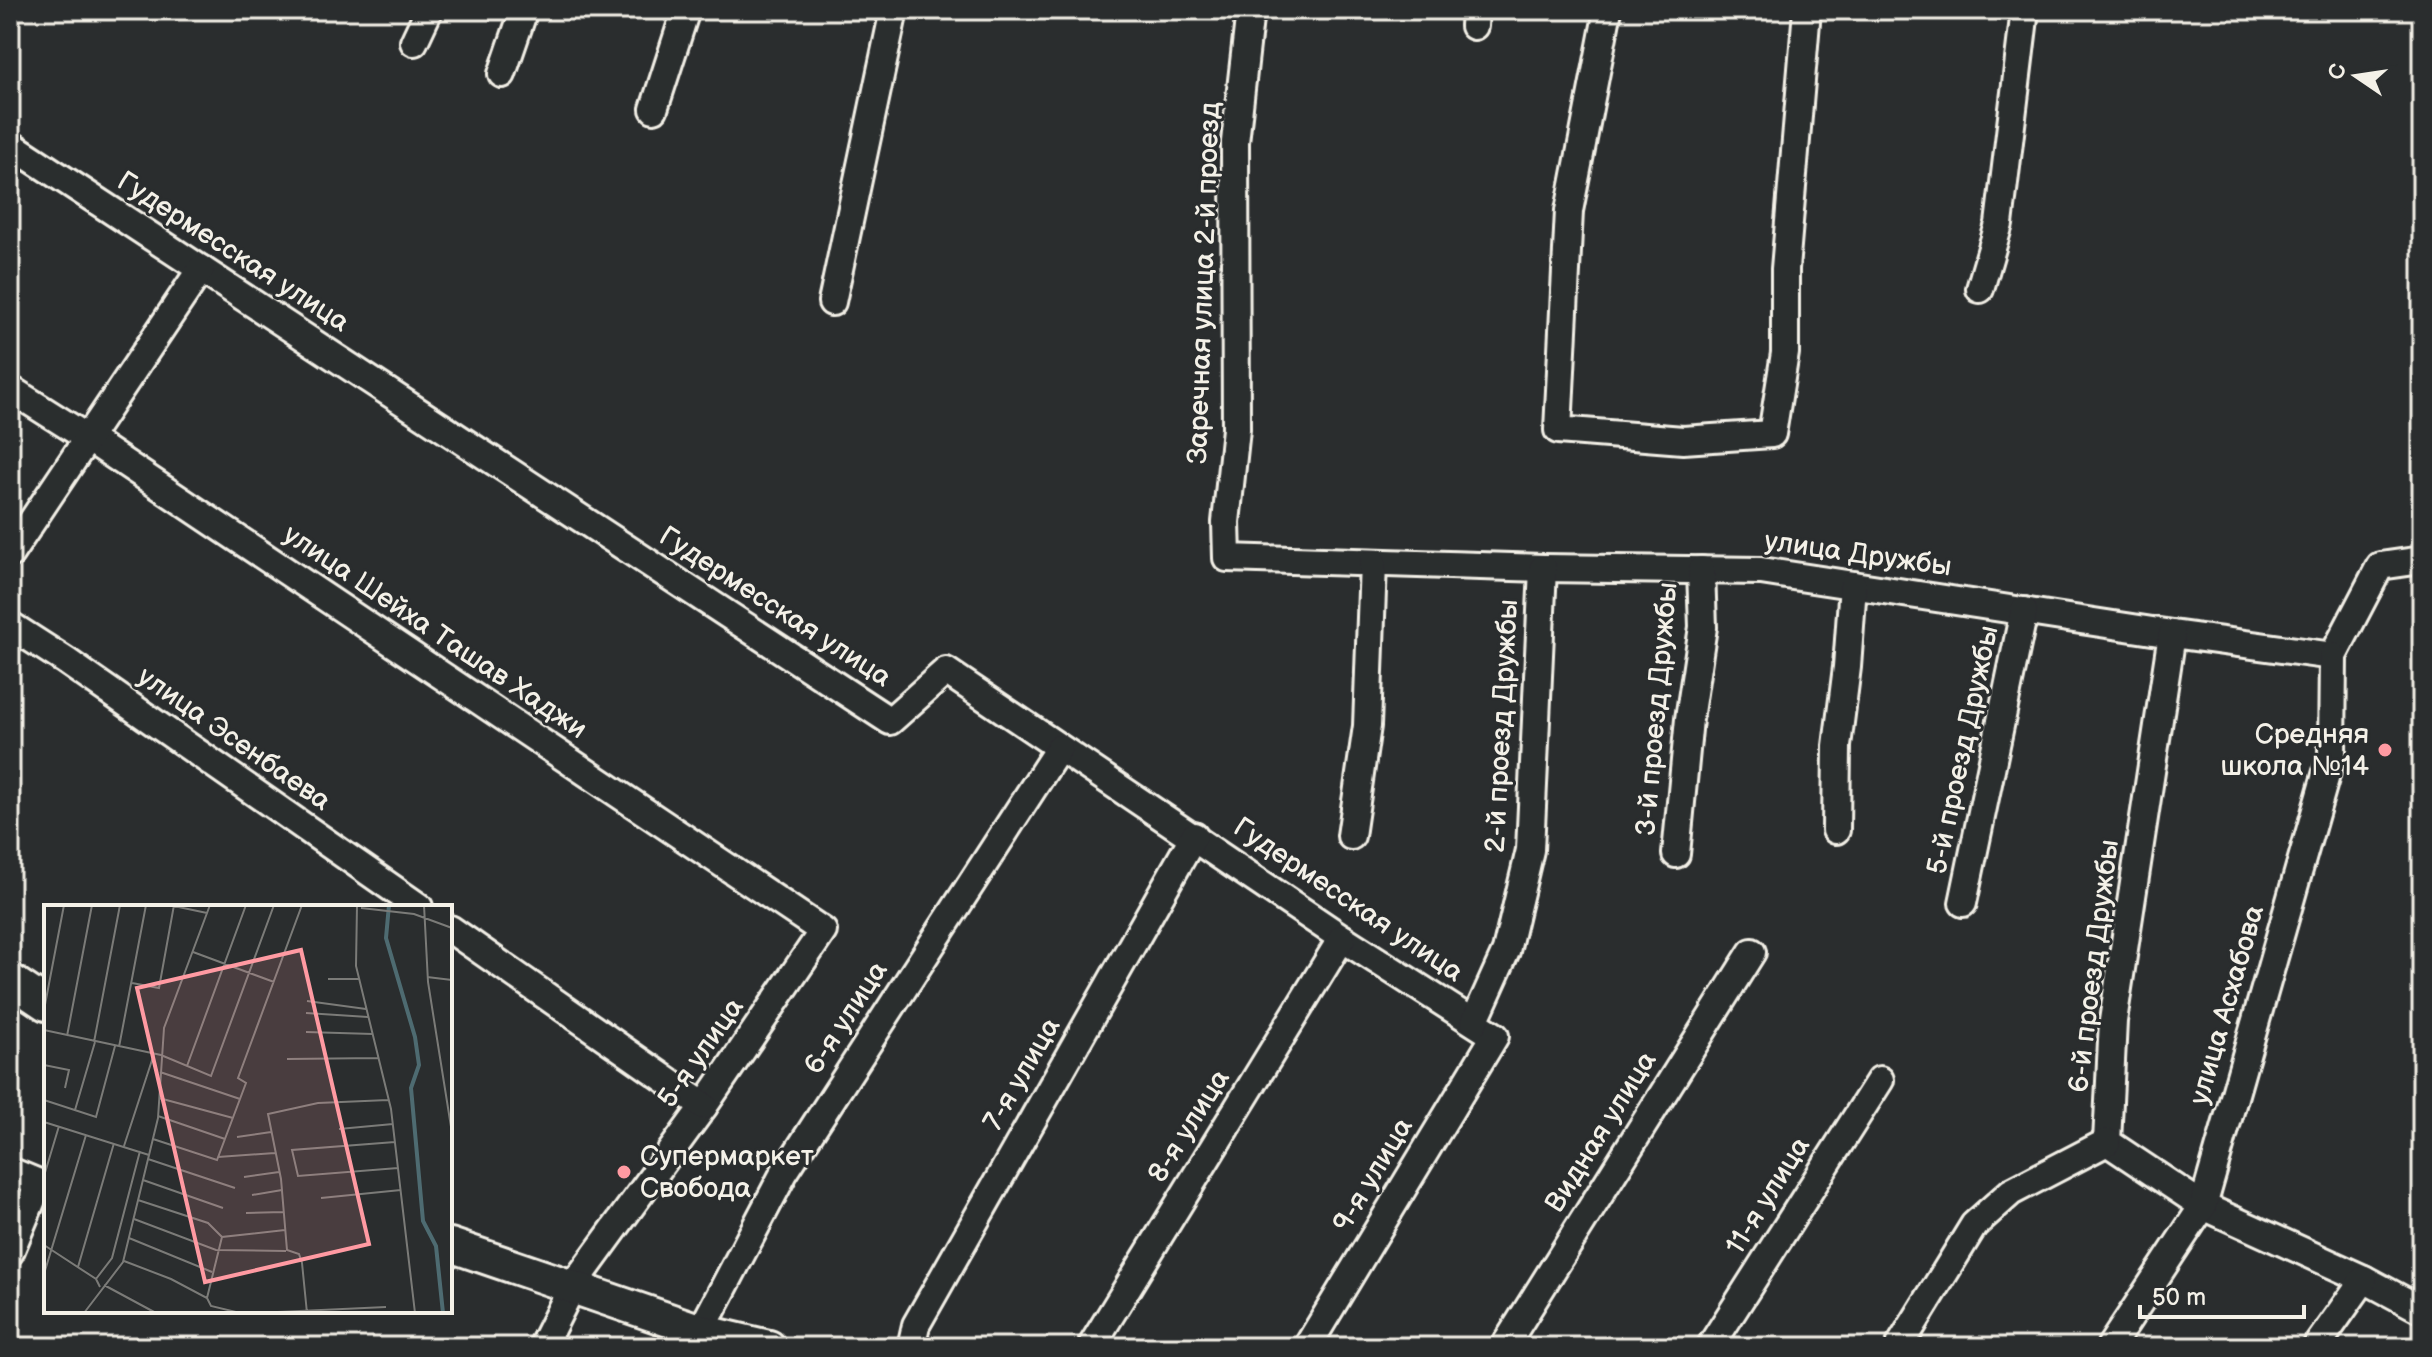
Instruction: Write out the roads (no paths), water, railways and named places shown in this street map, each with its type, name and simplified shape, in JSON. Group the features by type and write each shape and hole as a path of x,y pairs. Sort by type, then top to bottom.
{"main road":[{"path":"10,980 44,1003"},
{"path":"452,1246 701,1331 769,1347"}],"street":[{"path":"414,42 429,10"},
{"path":"502,74 524,10"},
{"path":"654,109 686,10"},
{"path":"832,302 894,10"},
{"name":"Заречная улица 2-й проезд","path":"1227,558 1226,522 1236,429 1235,142 1250,10"},
{"path":"1608,10 1569,211 1558,430 1683,440 1772,434 1785,353 1785,269 1807,10"},
{"path":"1980,289 1999,224 2025,10"},
{"name":"Гудермесская улица","path":"10,144 890,721 946,671 1342,938 1485,1029"},
{"path":"10,554 201,269"},
{"name":"улица Шейха Ташав Хаджи","path":"10,389 823,931"},
{"name":"улица Дружбы","path":"1227,558 1761,571 2333,656"},
{"path":"2333,656 2380,566 2422,560"},
{"path":"1351,836 1367,726 1373,563"},
{"name":"2-й проезд Дружбы","path":"1485,1029 1530,850 1543,568"},
{"name":"3-й проезд Дружбы","path":"1676,854 1689,719 1703,627 1701,570"},
{"path":"1836,830 1837,746 1853,585"},
{"name":"5-й проезд Дружбы","path":"1963,903 2024,611"},
{"name":"улица Эсенбаева","path":"10,625 416,905"},
{"name":"6-й проезд Дружбы","path":"2107,1142 2113,1021 2172,634"},
{"name":"улица Асхабова","path":"2110,1347 2203,1206 2332,754 2333,656"},
{"name":"6-я улица","path":"701,1331 784,1173 1059,748"},
{"name":"7-я улица","path":"911,1347 916,1325 1194,836"},
{"path":"452,930 704,1106"},
{"name":"5-я улица","path":"550,1344 572,1287 704,1106 823,931"},
{"name":"8-я улица","path":"1091,1347 1342,938"},
{"name":"Видная улица","path":"1504,1347 1752,952"},
{"name":"9-я улица","path":"1307,1347 1485,1029"},
{"name":"11-я улица","path":"1710,1347 1880,1080"},
{"path":"1899,1347 1974,1225 2011,1192 2107,1142 2203,1206 2364,1279 2422,1310"},
{"path":"10,1171 39,1183 10,1252"},
{"path":"2316,1347 2364,1279"}],"place":[{"name":"Средняя школа №14","path":"2385,750"},
{"name":"Супермаркет Свобода","path":"624,1172"}]}
